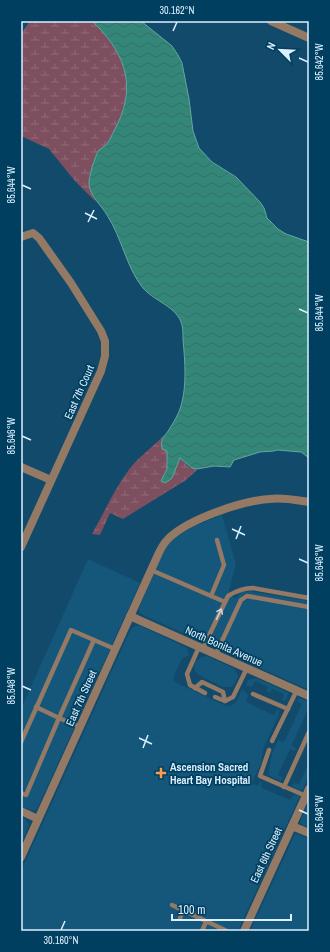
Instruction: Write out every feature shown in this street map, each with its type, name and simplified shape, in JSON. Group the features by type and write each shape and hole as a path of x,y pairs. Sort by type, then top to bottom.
{"street":[{"path":"271,21 309,38"},
{"name":"East 7th Court","path":"21,237 33,233 39,238 71,283 101,331 105,341 105,356 101,371 21,547"},
{"path":"21,467 51,480"},
{"name":"East 7th Street","path":"21,857 161,549 170,538 183,528 232,507 270,498 309,502"},
{"name":"North Bonita Avenue","path":"130,616 309,696"},
{"name":"East 6th Street","path":"244,931 307,792"},
{"path":"21,811 38,819"},
{"path":"292,826 309,833"}],"lane":[{"path":"211,596 224,565 217,540"},
{"path":"151,570 225,602"},
{"path":"205,692 190,685 187,674 214,626 228,596 245,588 253,588 309,598"},
{"path":"216,654 241,600 247,596 309,607"},
{"path":"21,742 71,630 115,649"},
{"path":"21,793 26,794 94,640"},
{"path":"215,697 225,701 233,697 246,668"},
{"path":"195,688 202,682 222,692 225,701"},
{"path":"272,741 297,690"},
{"path":"253,694 288,709"},
{"path":"36,707 80,727"},
{"path":"284,787 309,732"},
{"path":"269,750 260,776 284,787 307,792"},
{"path":"172,906 227,931"},
{"path":"180,918 183,912"},
{"path":"202,931 206,922"}],"shaded area":[{"path":"222,515 236,564 229,591 233,597 236,598 241,592 248,591 309,601 309,690 140,613 139,608 168,544 195,526"},
{"path":"88,559 140,583 37,809 33,811 21,806 21,709"},
{"name":"Ascension Sacred Heart Bay Hospital","path":"141,626 187,648 189,655 182,659 173,678 175,682 226,706 232,705 236,702 242,689 248,695 246,702 274,715 277,710 280,711 263,750 261,763 252,783 258,786 261,780 262,788 290,800 294,794 300,796 238,931 21,931 21,871 128,635 132,628"},
{"path":"207,656 235,669 238,677 234,685 230,687 223,687 197,674 194,669 195,662 201,657"},
{"name":"Ascension Sacred Heart Bay Hospital","path":"256,678 309,702 309,707 292,745 297,750 295,751 290,749 278,775 283,778 281,781 268,775 272,754 278,740 284,742 302,704 297,701 299,698 289,693 284,701 282,699 284,694 272,689 270,693 266,691 268,687 255,681 252,687 246,686 248,680"},
{"path":"309,762 309,776 301,794 302,791 293,787 292,785 294,783 299,784"},
{"path":"309,802 309,828 302,825 300,822"},
{"path":"21,816 29,825 21,845"},
{"path":"295,834 309,839 309,931 250,931"}],"green space":[{"path":"30,21 92,21 112,44 124,69 126,96 123,110 111,138 105,146 97,152 91,172 89,185 96,202 75,181 49,149 21,136 21,34"},
{"path":"164,435 161,442 167,451 167,469 163,476 172,478 180,458 189,467 197,469 196,471 186,480 123,519 110,513 100,535 92,534 128,471 136,461"}],"water":[{"path":"92,21 141,21 172,46 182,63 193,131 199,148 212,162 236,177 260,202 264,208 267,218 278,229 286,234 309,242 309,458 301,452 277,450 260,452 234,460 230,467 214,466 197,469 192,468 180,458 172,478 165,483 161,481 167,469 167,451 162,449 163,437 179,412 183,398 185,365 182,327 175,313 148,293 137,280 128,262 117,233 105,211 94,197 90,189 89,185 92,167 99,150 108,143 118,123 124,108 126,94 124,68 119,55 103,32"}],"place":[{"name":"Ascension Sacred Heart Bay Hospital","path":"161,773"}]}
